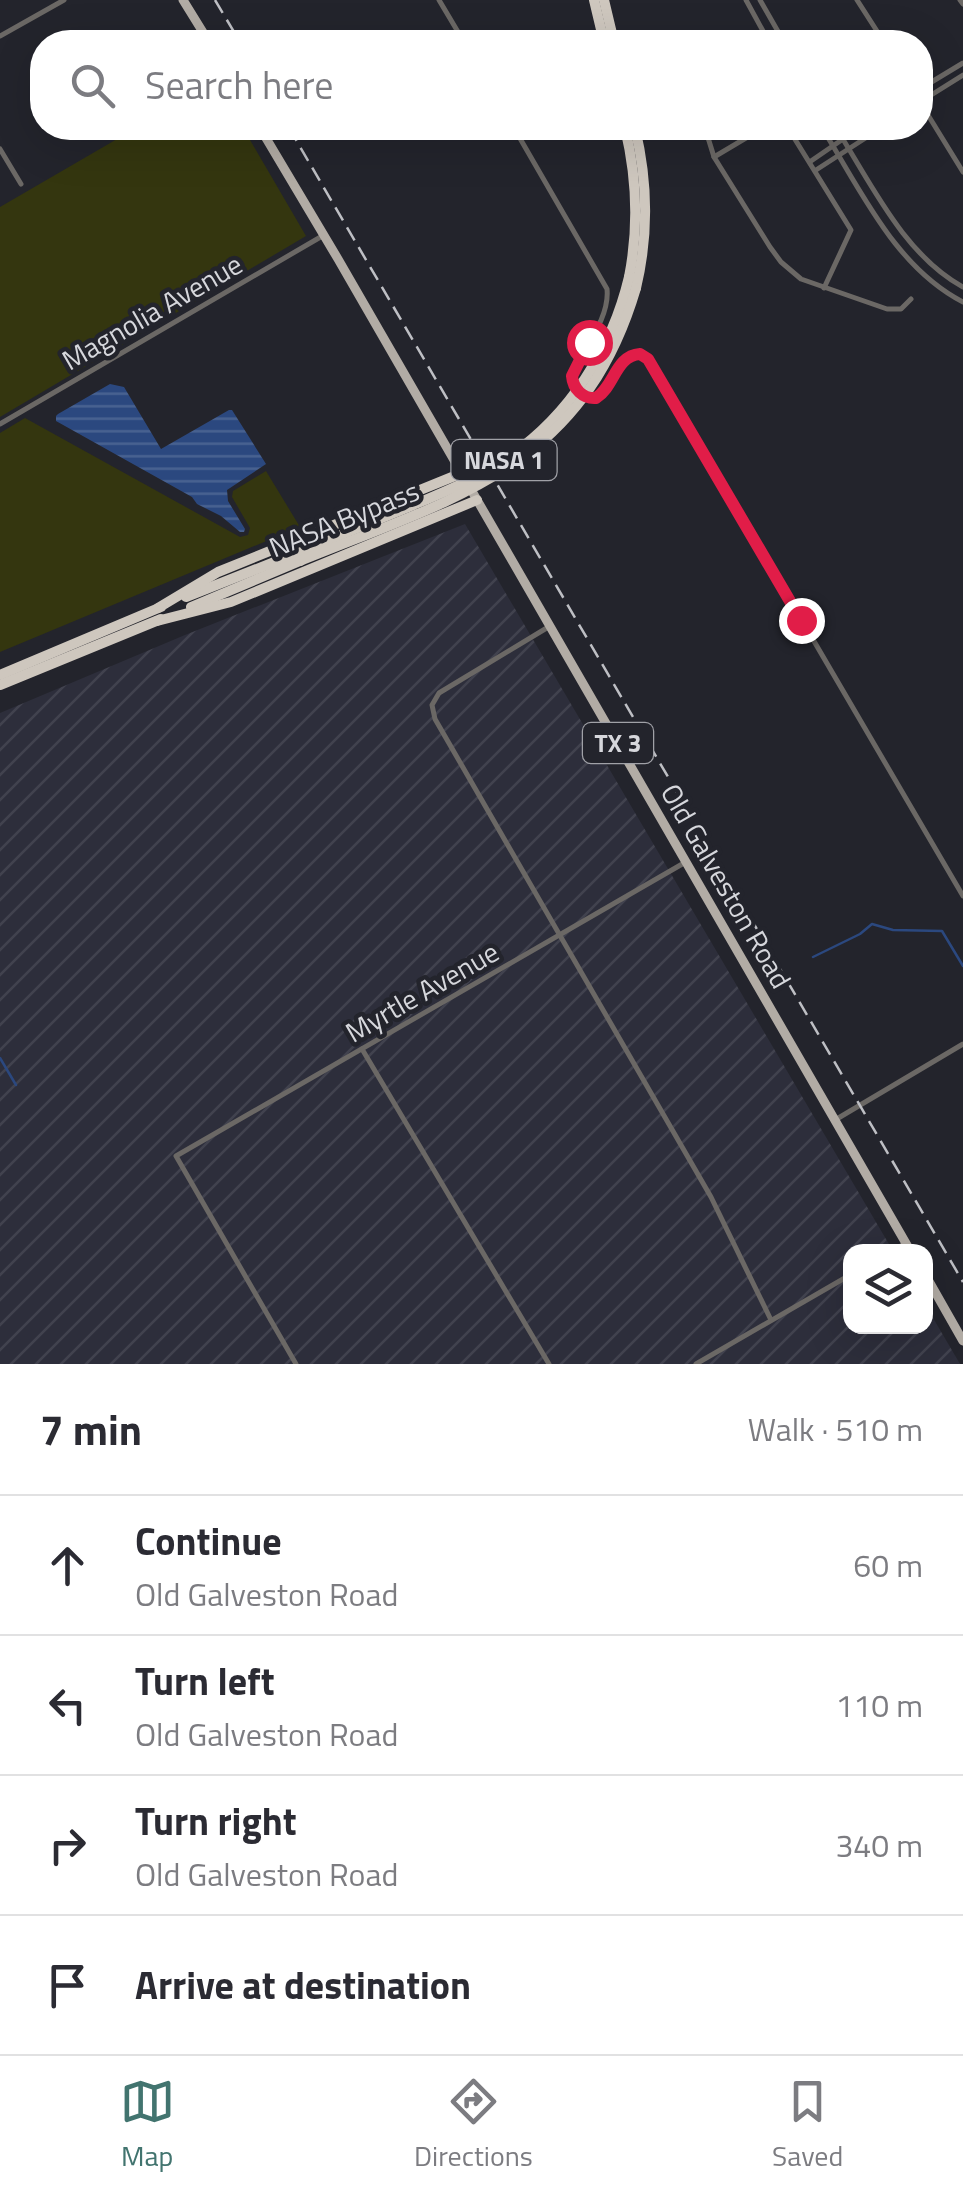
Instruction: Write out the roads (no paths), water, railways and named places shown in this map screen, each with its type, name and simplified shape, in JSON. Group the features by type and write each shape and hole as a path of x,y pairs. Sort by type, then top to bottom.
{"highway":[{"path":"594,0 601,30"},
{"path":"604,0 611,30"},
{"name":"NASA Bypass","path":"0,684 157,621 458,486 524,445 556,416 595,364 614,324 634,246 636,211 628,140"},
{"name":"NASA Bypass","path":"0,675 158,608 468,492 536,448 570,415 594,383 622,331 642,259 646,214 638,140"},
{"path":"158,608 218,572 462,473"},
{"path":"157,621 231,602 477,500"},
{"path":"365,511 382,522 382,541"}],"main road":[{"path":"183,0 202,30"},
{"name":"Old Galveston Road","path":"267,140 907,1244"},
{"path":"933,1288 963,1342"}],"street":[{"path":"0,36 64,0"},
{"path":"439,0 457,30"},
{"path":"746,0 762,30"},
{"path":"760,0 777,30"},
{"path":"857,0 876,30"},
{"path":"933,82 963,63"},
{"path":"933,94 963,75"},
{"path":"933,122 963,172"},
{"path":"521,140 607,289 604,310 573,372 573,386 586,397 596,398 607,389 629,355 640,354 648,359 963,896"},
{"path":"709,140 714,157 781,262 802,279 894,310 901,309 911,298"},
{"path":"714,157 743,140"},
{"path":"796,140 852,230 824,288"},
{"path":"830,140 906,258 938,287 963,302"},
{"path":"811,161 839,140"},
{"path":"843,140 910,242 935,269 963,287"},
{"path":"816,170 862,140"},
{"path":"0,149 20,184"},
{"name":"Magnolia Avenue","path":"0,424 324,235"},
{"path":"550,626 439,693 432,705 435,720 710,1197 771,1320"},
{"name":"Myrtle Avenue","path":"296,1364 176,1156 686,862"},
{"path":"835,1120 963,1044"},
{"path":"362,1049 548,1364"},
{"path":"696,1364 843,1278"}],"water":[{"path":"110,384 124,387 161,449 232,410 266,464 227,490 228,501 244,532 197,504 192,497 56,421 58,414"}],"waterway":[{"path":"813,957 872,924 893,930 942,931 963,966"},
{"path":"0,1058 16,1085"}],"railway":[{"path":"215,0 233,30"},
{"path":"296,140 963,1282"}]}
